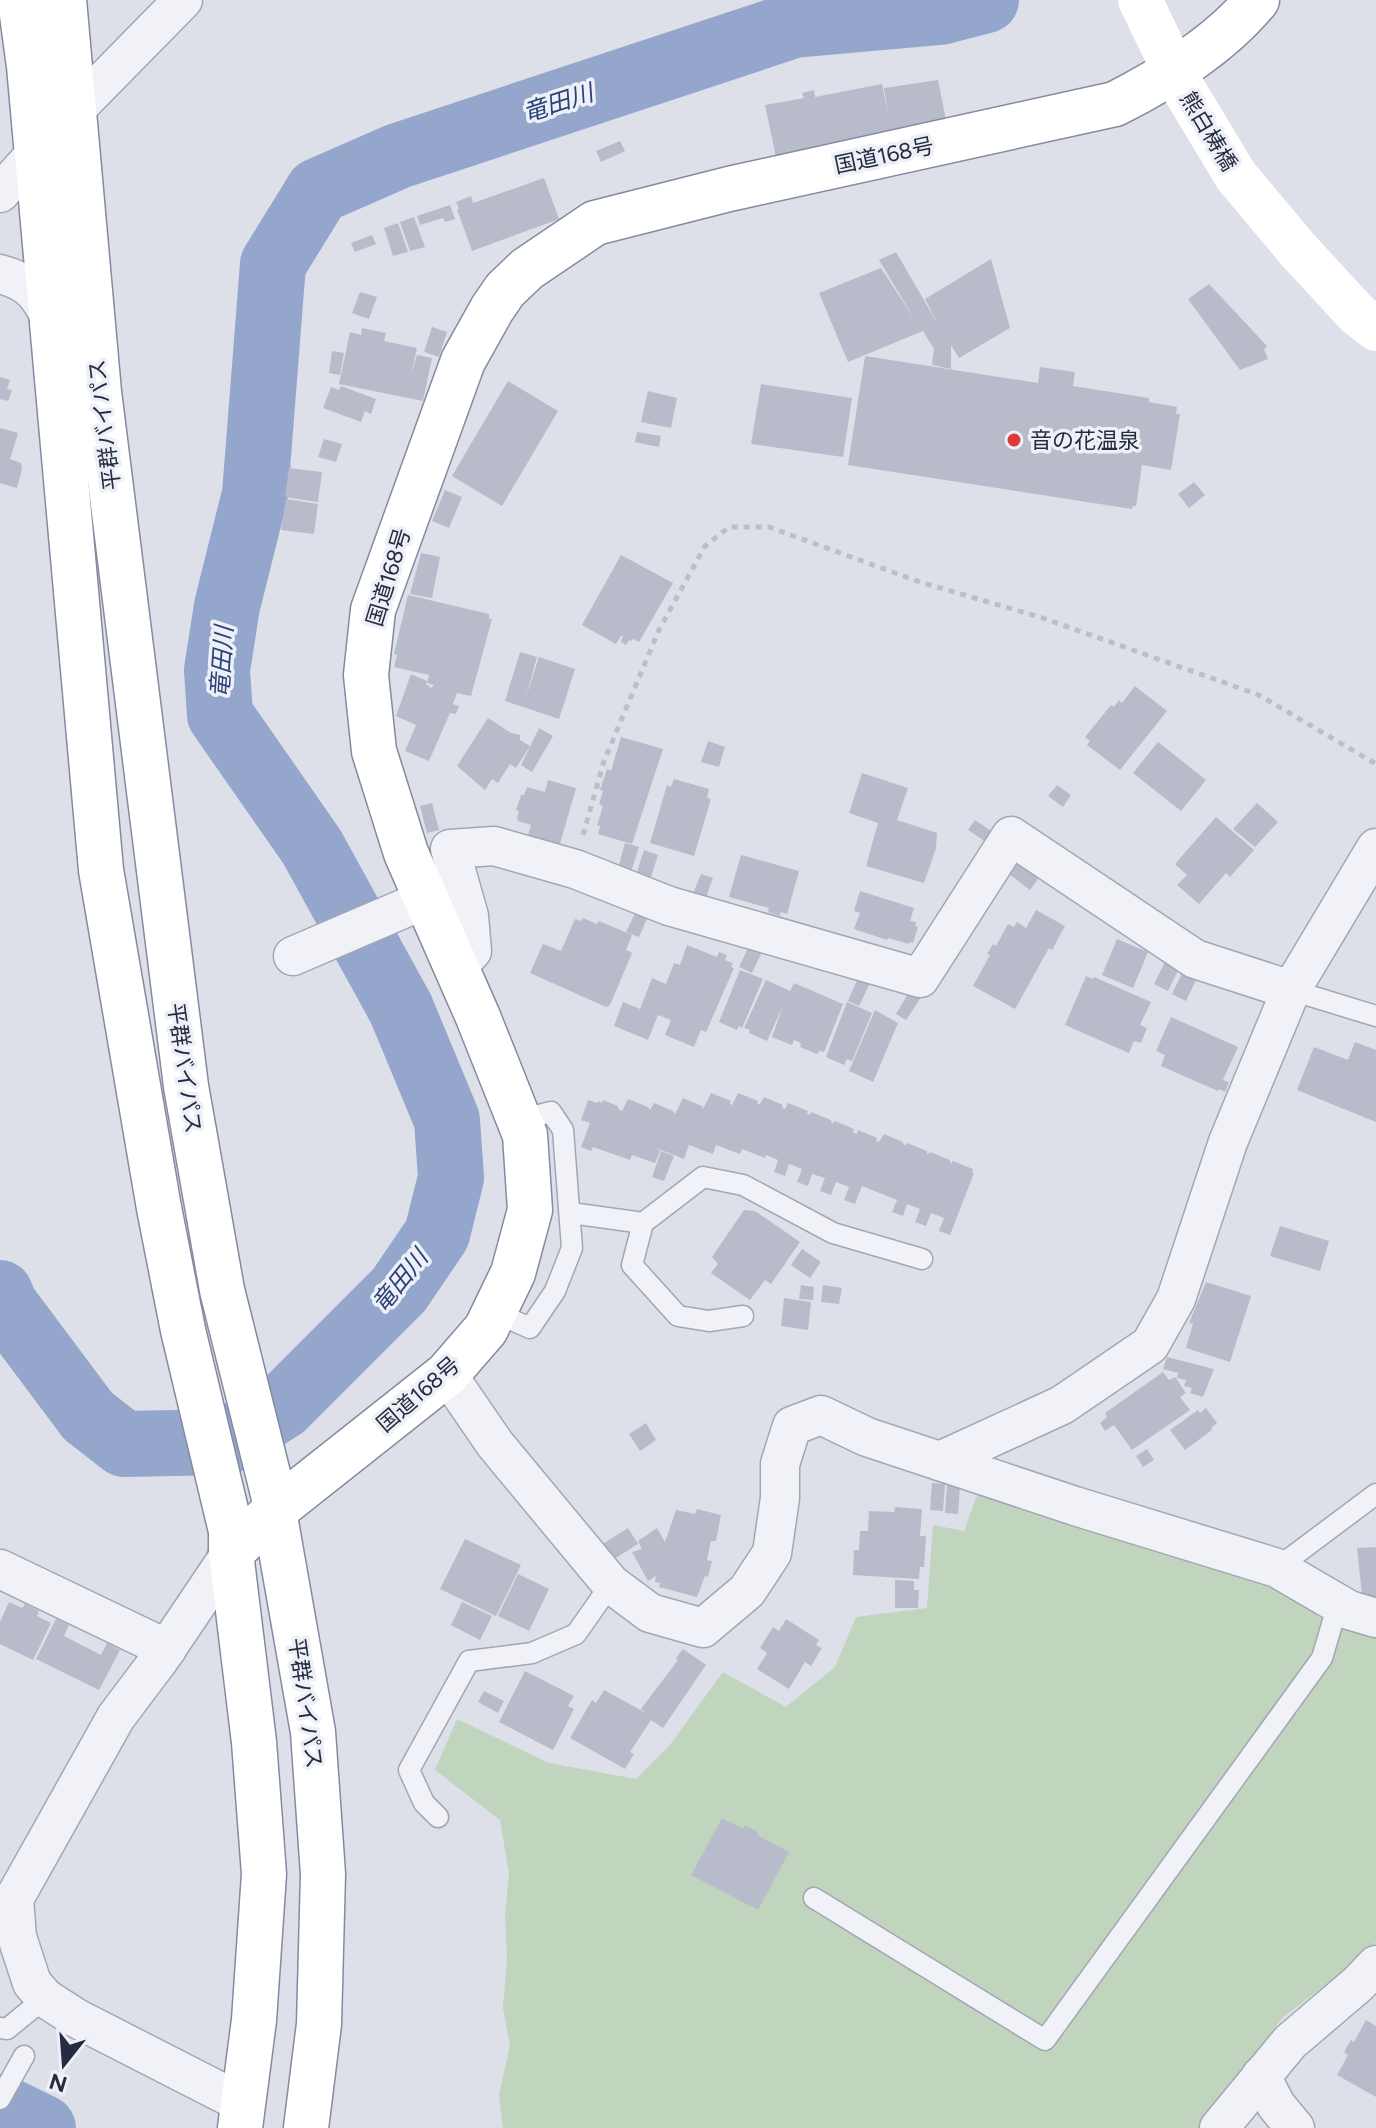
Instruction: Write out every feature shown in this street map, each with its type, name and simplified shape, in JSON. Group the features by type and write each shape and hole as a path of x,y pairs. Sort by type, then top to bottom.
{"main road":[{"name":"平群バイパス","path":"20,0 37,152 101,870 159,1208 231,1542 254,1742 264,1874 254,2020 241,2116"},
{"name":"平群バイパス","path":"64,0 99,392 186,1086 222,1290 274,1504 313,1732 323,1874 319,2024 306,2128"},
{"name":"熊白梼橋","path":"1140,0 1180,83 1236,176 1298,250 1358,315 1376,329"},
{"name":"国道168号","path":"231,1542 274,1504 447,1374 486,1329 513,1273 530,1210 525,1135 456,968 410,906 406,853 374,751 366,675 373,610 463,361 505,290 527,269 595,223 729,189 1115,104 1159,82 1209,44 1257,0"}],"street":[{"path":"72,113 183,0"},
{"path":"0,193 37,152"},
{"path":"0,274 15,278 39,294 52,321"},
{"path":"456,968 472,951 469,916 450,849 494,846 575,869 669,906 920,978 1011,836 1195,959 1291,990"},
{"path":"940,1461 1062,1405 1150,1345 1176,1299 1228,1142 1291,990 1376,848"},
{"path":"293,956 410,906"},
{"path":"447,1374 495,1444 611,1584 650,1613 703,1628 747,1591 772,1553 780,1498 780,1464 792,1426 821,1415 867,1437 1075,1506 1277,1568 1349,1610 1376,1618"},
{"path":"231,1542 167,1649 116,1717 14,1899 8,1931 32,1983 45,1998 241,2116"},
{"path":"0,1569 167,1649"},
{"path":"1219,2128 1290,2042 1376,1965"},
{"path":"1261,2076 1276,2105 1295,2128"}],"lane":[{"path":"1291,990 1376,1016"},
{"path":"494,1312 530,1328 555,1291 572,1248 563,1130 551,1112 519,1120"},
{"path":"743,1316 709,1321 678,1316 632,1265 643,1223 703,1177 743,1185 833,1233 922,1259"},
{"path":"571,1213 643,1223"},
{"path":"1277,1568 1376,1494"},
{"path":"438,1817 424,1803 409,1770 469,1661 532,1653 576,1634 611,1584"},
{"path":"814,1898 1045,2040 1322,1658 1338,1604"},
{"path":"0,2028 7,2029 45,1998"},
{"path":"0,2099 24,2056"}],"path":[{"path":"575,869 604,761 659,630 705,546 729,527 769,527 920,582 1043,618 1259,695 1376,764"}],"green space":[{"path":"977,1495 1230,1567 1376,1632 1376,1941 1373,1949 1282,2018 1202,2128 503,2128 499,2095 510,2046 503,2008 509,1873 500,1820 435,1770 457,1719 549,1763 636,1779 669,1746 723,1672 786,1707 835,1667 856,1617 927,1608 933,1525 964,1531"}],"building":[{"path":"938,80 946,120 776,157 765,105 804,98 802,93 814,90 815,97 882,84 888,114 884,88"},
{"path":"620,141 625,151 601,162 596,151"},
{"path":"544,178 559,219 472,251 456,202 471,196 473,203"},
{"path":"450,205 455,219 445,222 443,218 420,225 417,216"},
{"path":"414,217 425,247 410,251 400,222"},
{"path":"398,223 408,252 393,256 384,228"},
{"path":"372,235 376,244 355,252 351,243"},
{"path":"896,252 939,326 925,299 991,259 1010,328 959,358 951,345 951,369 932,365 934,349 923,331 848,362 819,293 881,268 915,320 879,260"},
{"path":"1209,284 1267,346 1264,349 1268,359 1240,370 1188,299"},
{"path":"360,292 377,297 369,319 352,313"},
{"path":"432,327 447,332 439,357 424,352"},
{"path":"362,328 386,333 384,341 417,348 411,375 417,355 432,358 423,401 339,384 350,332 361,335"},
{"path":"332,351 344,353 340,375 329,373"},
{"name":"音の花温泉","path":"865,356 1038,383 1040,367 1075,372 1073,386 1149,398 1149,402 1177,407 1176,414 1180,414 1171,470 1142,465 1136,506 1132,509 848,465"},
{"path":"0,377 10,380 7,389 12,390 8,401 0,399"},
{"path":"508,381 558,411 502,506 452,476"},
{"path":"761,384 852,398 843,457 751,444"},
{"path":"341,386 376,399 371,414 365,411 361,422 323,408 331,387 339,390"},
{"path":"648,391 677,398 671,428 641,422"},
{"path":"0,428 18,433 10,459 21,463 17,488 0,483"},
{"path":"637,432 661,436 659,447 635,442"},
{"path":"324,439 342,444 336,462 318,457"},
{"path":"289,468 322,472 318,502 285,497"},
{"path":"1194,482 1205,495 1189,508 1178,494"},
{"path":"445,490 462,497 449,528 432,521"},
{"path":"286,499 318,504 314,534 281,530"},
{"path":"421,553 440,557 432,598 410,594"},
{"path":"621,555 673,583 639,642 633,639 626,645 621,642 623,636 616,644 582,625"},
{"path":"408,595 489,614 489,619 492,619 471,696 457,693 453,704 459,706 456,714 450,713 429,761 405,751 416,725 396,716 411,674 427,681 426,684 431,688 434,685 427,683 429,675 394,667 397,655 394,654"},
{"path":"520,652 537,657 526,697 539,657 575,669 559,719 505,701"},
{"path":"1135,686 1167,711 1120,770 1087,745 1090,741 1085,737 1111,705 1114,707 1119,700 1122,703"},
{"path":"488,718 511,733 520,735 520,740 530,746 516,768 510,764 498,783 492,779 485,790 457,766"},
{"path":"539,728 553,736 532,772 521,765"},
{"path":"621,737 663,749 632,844 598,834 600,826 597,825 603,806 599,804 603,791 600,790 607,769 611,771"},
{"path":"708,741 725,747 719,767 701,762"},
{"path":"1158,742 1206,780 1181,811 1133,773"},
{"path":"862,773 908,788 897,820 937,833 936,848 924,883 866,866 878,823 849,813"},
{"path":"674,779 709,789 707,798 711,799 694,856 650,843 667,785 671,787"},
{"path":"548,780 576,788 560,844 528,835 531,825 517,818 519,811 516,810 527,787 545,792"},
{"path":"1057,785 1071,795 1063,807 1048,796"},
{"path":"432,803 439,830 427,833 420,806"},
{"path":"1257,803 1278,822 1255,847 1233,829"},
{"path":"1216,817 1254,850 1230,877 1226,873 1199,904 1177,885 1187,875 1175,864"},
{"path":"975,820 996,834 989,844 968,830"},
{"path":"625,843 639,847 631,872 618,868"},
{"path":"644,850 658,855 650,880 636,875"},
{"path":"741,855 799,871 787,914 781,912 780,916 768,912 769,908 729,897"},
{"path":"1018,862 1038,879 1030,890 1009,874"},
{"path":"701,874 713,878 705,900 692,896"},
{"path":"860,891 914,908 910,921 916,922 915,926 918,927 913,943 887,940 854,929 860,913 854,911"},
{"path":"637,909 649,914 639,937 626,932"},
{"path":"1036,910 1065,926 1015,1009 973,986 990,955 987,954 993,944 996,946 1008,924 1014,927 1017,922 1026,928"},
{"path":"583,918 597,924 599,921 632,935 626,950 632,953 610,1005 606,1007 530,973 543,944 561,951 575,919 581,921"},
{"path":"1117,939 1148,952 1133,988 1102,975"},
{"path":"687,945 717,957 719,952 727,955 725,960 733,963 731,967 734,968 706,1032 701,1030 694,1047 665,1035 671,1020 658,1015 648,1040 614,1026 623,1002 640,1009 652,978 666,984 674,963 680,965"},
{"path":"749,946 762,952 752,973 739,967"},
{"path":"1166,960 1180,967 1168,991 1154,984"},
{"path":"1185,967 1199,974 1186,1001 1172,994"},
{"path":"740,970 763,979 742,1028 739,1026 737,1030 719,1022"},
{"path":"1086,976 1151,1002 1140,1025 1147,1028 1141,1043 1134,1041 1129,1053 1065,1025"},
{"path":"858,978 870,983 859,1006 848,1001"},
{"path":"766,980 790,991 794,983 843,1004 824,1052 817,1054 800,1047 801,1043 794,1040 792,1045 772,1037 783,1006 767,1041 744,1028"},
{"path":"909,992 920,999 906,1020 896,1014"},
{"path":"847,1002 872,1013 852,1061 847,1059 844,1065 826,1057"},
{"path":"875,1010 898,1023 873,1082 849,1071"},
{"path":"1171,1017 1238,1047 1223,1080 1229,1082 1225,1092 1161,1066 1165,1055 1156,1051"},
{"path":"1355,1042 1376,1050 1376,1122 1297,1090 1314,1047 1348,1060"},
{"path":"711,1093 731,1101 732,1105 738,1093 758,1101 759,1105 764,1097 783,1105 785,1109 788,1103 808,1111 810,1115 811,1112 831,1120 832,1124 835,1121 854,1129 853,1132 857,1134 858,1130 877,1138 876,1141 879,1142 884,1134 903,1142 904,1146 907,1143 927,1151 927,1155 930,1152 950,1160 951,1164 953,1161 973,1169 950,1235 939,1231 944,1218 931,1213 926,1226 915,1222 920,1209 907,1204 903,1216 892,1212 897,1200 862,1186 855,1204 844,1200 849,1187 836,1182 831,1195 820,1191 825,1178 812,1174 808,1186 797,1182 802,1169 789,1164 785,1176 774,1172 778,1160 742,1149 740,1154 716,1145 713,1154 689,1145 684,1159 656,1148 660,1151 655,1163 632,1155 630,1160 593,1147 591,1151 581,1147 590,1123 581,1120 588,1100 602,1103 603,1100 622,1111 628,1099 650,1110 654,1103 675,1114 683,1098 703,1109"},
{"path":"661,1151 674,1156 664,1181 652,1177"},
{"path":"744,1210 755,1211 800,1242 771,1284 765,1280 750,1300 711,1273 718,1264 712,1257"},
{"path":"1280,1226 1329,1241 1320,1271 1270,1256"},
{"path":"802,1249 821,1262 810,1278 791,1265"},
{"path":"1206,1282 1251,1296 1230,1362 1186,1348 1193,1324 1189,1323"},
{"path":"801,1285 814,1287 813,1300 799,1299"},
{"path":"823,1285 842,1288 839,1304 821,1302"},
{"path":"784,1298 811,1302 808,1330 781,1326"},
{"path":"1167,1357 1214,1369 1203,1397 1190,1393 1192,1388 1184,1386 1186,1380 1177,1378 1178,1373 1163,1369"},
{"path":"1163,1372 1169,1380 1175,1377 1186,1393 1180,1397 1190,1410 1132,1450 1114,1425 1105,1431 1100,1423 1107,1417 1105,1413"},
{"path":"1206,1408 1217,1423 1185,1450 1170,1430 1198,1410 1200,1413"},
{"path":"646,1423 656,1440 640,1451 629,1434"},
{"path":"1147,1449 1154,1460 1143,1467 1136,1456"},
{"path":"932,1483 945,1484 943,1511 930,1510"},
{"path":"947,1485 960,1486 958,1514 945,1513"},
{"path":"895,1507 922,1509 920,1536 926,1536 924,1567 920,1567 919,1579 853,1575 854,1550 859,1550 860,1531 868,1531 869,1511 894,1512"},
{"path":"697,1509 721,1515 716,1541 711,1541 707,1560 712,1561 708,1577 705,1576 697,1597 659,1587 660,1583 655,1582 656,1576 648,1581 632,1552 642,1549 638,1541 657,1528 665,1542 676,1510 695,1514"},
{"path":"628,1528 638,1544 611,1561 601,1545"},
{"path":"465,1539 521,1565 496,1616 440,1589"},
{"path":"1376,1547 1376,1603 1363,1605 1357,1548"},
{"path":"518,1574 549,1589 529,1631 498,1616"},
{"path":"895,1580 914,1581 914,1590 919,1590 918,1608 895,1608"},
{"path":"9,1602 22,1608 25,1604 39,1611 37,1616 51,1623 33,1660 0,1644 0,1622"},
{"path":"462,1602 492,1616 480,1640 451,1625"},
{"path":"56,1619 69,1625 64,1636 101,1655 107,1643 120,1650 99,1690 36,1659"},
{"path":"786,1619 819,1640 816,1645 822,1648 811,1666 805,1662 789,1689 757,1669 767,1653 760,1648 773,1627 779,1631"},
{"path":"683,1649 706,1665 663,1728 651,1720 630,1752 634,1754 625,1769 570,1738 592,1700 596,1703 604,1690 648,1714 641,1709"},
{"path":"525,1671 574,1696 568,1706 574,1709 553,1750 499,1722"},
{"path":"484,1691 504,1701 498,1713 478,1702"},
{"path":"722,1818 743,1829 745,1825 789,1852 758,1910 691,1875"},
{"path":"1366,2020 1376,2026 1376,2097 1337,2075 1348,2055 1344,2052 1351,2040 1354,2042"}],"waterway":[{"name":"竜田川","path":"0,1293 5,1305 88,1416 124,1444 226,1442 283,1406 399,1290 437,1234 451,1178 447,1120 401,1009 312,847 220,715 217,670 227,606 255,494 273,264 318,191 398,156 794,25 940,12 986,0"},
{"name":"竜田川","path":"0,2107 43,2128"}],"place":[{"name":"音の花温泉","path":"1014,440"}]}
